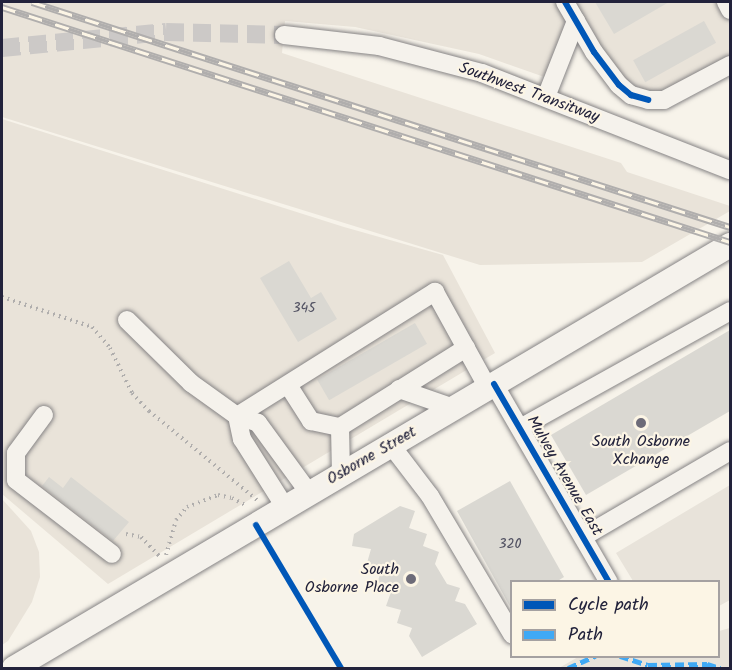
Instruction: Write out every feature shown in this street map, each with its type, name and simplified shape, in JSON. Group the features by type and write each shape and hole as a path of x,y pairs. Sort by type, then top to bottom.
{"main road":[{"name":"Osborne Street","path":"14,669 730,245"}],"street":[{"path":"565,2 594,52 619,85 631,95 648,100 664,100 730,65"},
{"path":"726,2 730,10"},
{"path":"546,97 576,21"},
{"name":"Southwest Transitway","path":"284,35 379,46 482,73 730,170"},
{"name":"Mulvey Avenue East","path":"288,385 435,292 466,348 520,428 608,580"},
{"path":"520,428 730,310"},
{"path":"127,320 191,383 237,416 258,423 309,493"},
{"path":"237,416 288,385 311,421 340,427 466,348"},
{"path":"399,389 454,408"},
{"path":"44,415 16,453 16,480 112,554"},
{"path":"237,416 243,439 285,507"},
{"path":"340,427 341,474"},
{"path":"391,445 430,496 510,631"},
{"path":"583,537 730,452"}],"path":[{"path":"2,297 92,327 110,348 132,393 149,411 257,500"},
{"path":"126,534 141,537 163,557 176,520 187,507 218,495 232,498 248,506"}],"shaded area":[{"path":"2,2 730,2 730,65 677,95 631,95 576,21 553,80 479,54 355,27 285,21 282,53 621,163 627,172 730,206 730,211 642,262 480,265 2,117"},
{"path":"2,119 344,227 443,255 495,353 108,584 2,494"},
{"path":"730,485 730,600 720,605 720,580 632,580 616,553"},
{"path":"2,499 31,531 39,552 40,577 32,602 8,641 2,645"},
{"path":"730,628 730,668 559,668 576,658 720,658 720,631"}],"building":[{"path":"595,2 669,2 614,34"},
{"path":"704,21 716,43 645,82 633,60"},
{"path":"289,261 311,298 321,292 337,319 298,342 260,278"},
{"path":"415,323 427,344 329,400 317,380"},
{"name":"South Osborne Xchange","path":"730,330 730,411 586,495 551,435"},
{"path":"49,477 63,488 71,477 129,522 113,541 42,486"},
{"path":"510,481 564,577 559,580 510,580 510,606 457,511"},
{"name":"South Osborne Place","path":"400,506 415,511 409,528 427,534 423,546 439,552 435,564 447,584 460,588 455,601 465,604 477,624 422,657 409,636 412,628 397,623 401,610 386,606 391,592 376,588 380,574 365,570 371,549 352,546 354,534"}],"tunnel":[{"path":"2,48 166,32 284,35"}],"railway":[{"path":"32,2 730,227"},
{"path":"2,7 730,242"}],"marked path":[{"path":"568,668 590,658"},
{"path":"626,658 648,665 707,664 720,668"}],"cycle path":[{"path":"565,2 594,52 619,85 631,95 648,100"},
{"path":"494,384 608,580"},
{"path":"256,525 341,668"}],"place":[{"name":"South Osborne Xchange","path":"641,423"},
{"name":"South Osborne Place","path":"411,579"}]}
